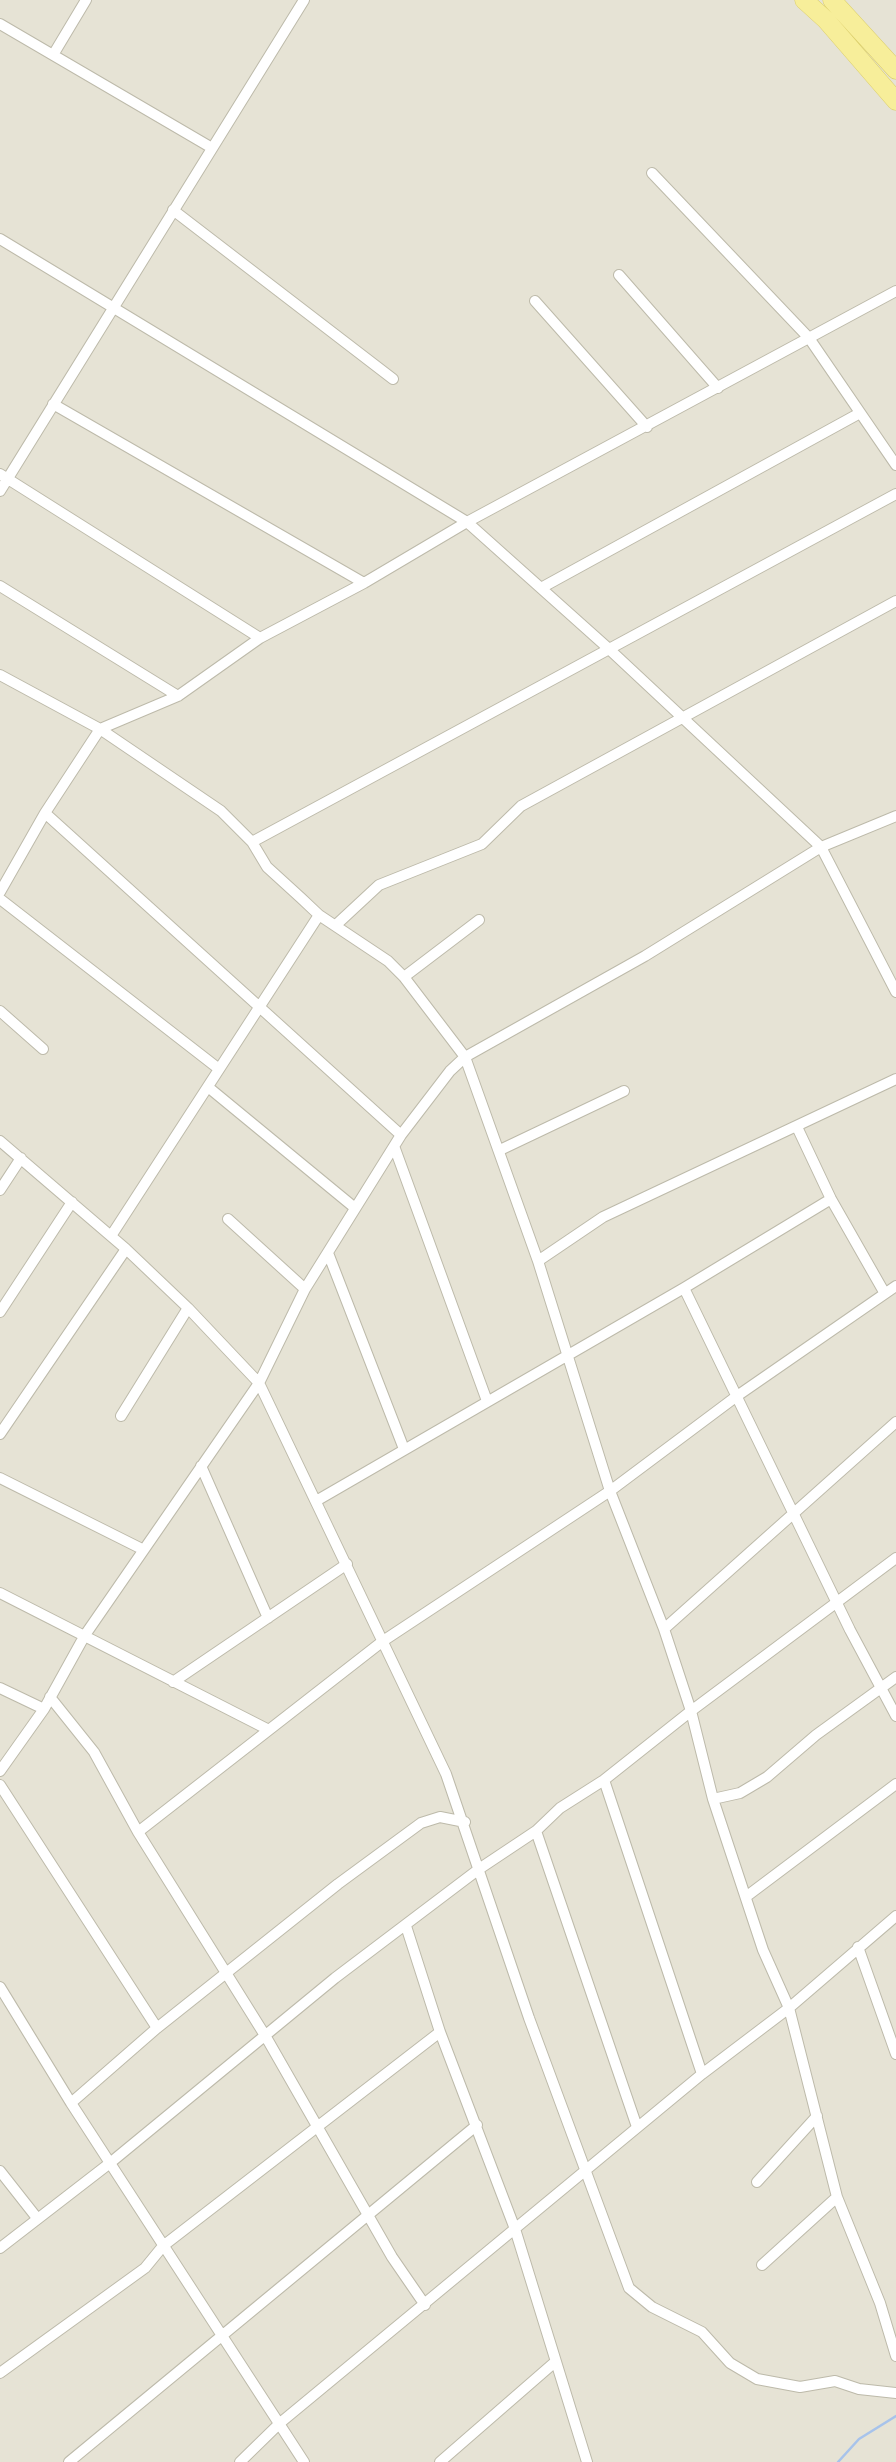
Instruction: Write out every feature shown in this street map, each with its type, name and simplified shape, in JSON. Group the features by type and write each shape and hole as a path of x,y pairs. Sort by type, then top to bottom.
{"main road":[{"path":"804,0 826,20 896,101"},
{"path":"832,0 896,70"}],"street":[{"path":"53,55 86,0"},
{"path":"0,491 4,477 115,309 173,210 304,0"},
{"path":"0,24 212,148"},
{"path":"652,173 809,338 896,464"},
{"path":"173,210 393,379"},
{"path":"0,239 467,522 609,649 821,847 896,992"},
{"path":"619,275 718,388"},
{"path":"0,892 45,813 100,729 177,696 260,638 364,583 467,522 896,291"},
{"path":"535,301 647,427"},
{"path":"53,404 364,583"},
{"path":"541,589 860,413"},
{"path":"4,477 260,638"},
{"path":"252,842 896,494"},
{"path":"0,586 177,696"},
{"path":"337,924 379,885 482,844 521,806 681,716 795,658 896,601"},
{"path":"1,676 100,729 221,811 252,842 267,867 319,915 337,924 404,977 464,1057 500,1150 538,1261 610,1491 664,1629 691,1711 713,1799 763,1950 789,2008 838,2197 880,2303 896,2356"},
{"path":"45,813 401,1135"},
{"path":"0,1771 44,1709 85,1635 142,1549 259,1383 305,1289 401,1135 435,1088 464,1057 645,956 821,847 896,816"},
{"path":"0,898 219,1069"},
{"path":"111,1236 319,915"},
{"path":"404,977 479,920"},
{"path":"0,1011 43,1049"},
{"path":"538,1261 603,1217 896,1079"},
{"path":"208,1087 355,1208"},
{"path":"500,1150 624,1091"},
{"path":"797,1127 831,1199 884,1292"},
{"path":"0,1141 126,1249 188,1308 259,1383 347,1564 465,1822 533,2029 629,2288 652,2307 702,2332 740,2370 775,2384 800,2387 835,2381 859,2389 896,2393"},
{"path":"394,1146 487,1401"},
{"path":"0,1190 21,1158"},
{"path":"316,1501 684,1288 831,1199"},
{"path":"0,1312 72,1202"},
{"path":"228,1219 305,1289"},
{"path":"0,1434 126,1249"},
{"path":"328,1252 404,1450"},
{"path":"138,1832 383,1641 610,1491 737,1396 896,1286"},
{"path":"684,1288 880,1689 896,1716"},
{"path":"121,1416 188,1308"},
{"path":"664,1629 795,1515 896,1422"},
{"path":"201,1465 268,1618"},
{"path":"0,1478 142,1549"},
{"path":"0,2248 110,2163 335,1978 479,1869 536,1831 560,1808 604,1780 691,1711 838,1604 896,1558"},
{"path":"173,1682 347,1564"},
{"path":"0,1593 269,1730"},
{"path":"713,1799 740,1793 758,1782 816,1735 896,1677"},
{"path":"0,1689 44,1709"},
{"path":"50,1697 81,1732 224,1975 266,2037 367,2215 425,2305"},
{"path":"604,1780 702,2074"},
{"path":"747,1896 896,1784"},
{"path":"0,1785 157,2028"},
{"path":"71,2103 157,2028 338,1884 421,1823 440,1817 465,1822"},
{"path":"536,1831 637,2127"},
{"path":"240,2462 280,2423 702,2074 789,2008 896,1916"},
{"path":"406,1926 440,2032 515,2228 583,2460"},
{"path":"858,1947 896,2054"},
{"path":"0,1987 71,2103 304,2462"},
{"path":"0,2373 145,2268 163,2246 440,2032"},
{"path":"757,2182 817,2116"},
{"path":"69,2462 477,2125"},
{"path":"0,2171 37,2218"},
{"path":"762,2265 838,2197"},
{"path":"440,2462 555,2362"}],"shaded area":[{"path":"0,0 896,0 896,2462 0,2462"}],"waterway":[{"path":"838,2462 859,2439 896,2416"}]}
